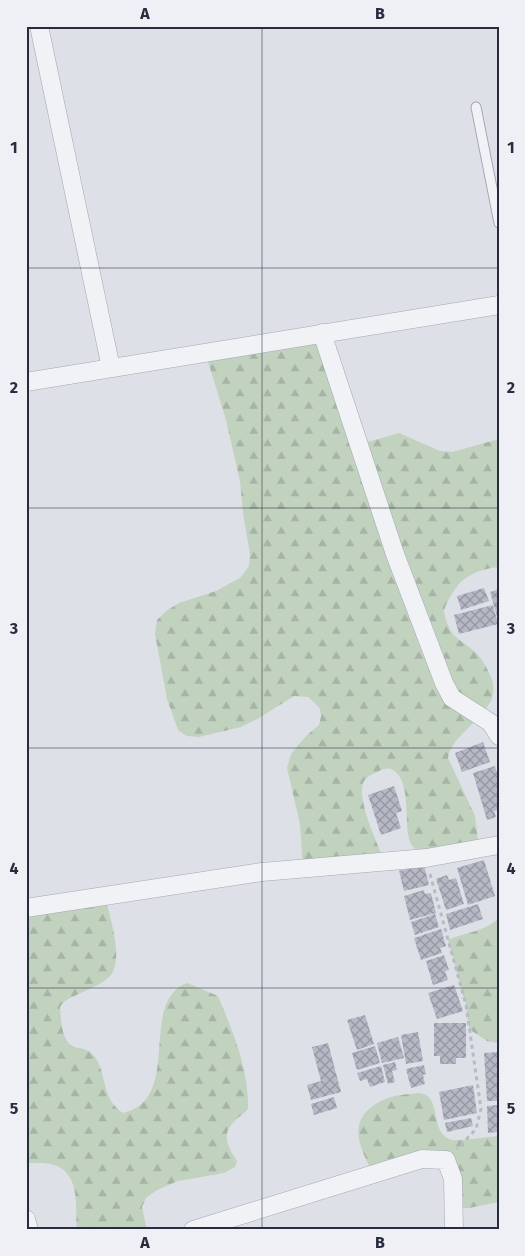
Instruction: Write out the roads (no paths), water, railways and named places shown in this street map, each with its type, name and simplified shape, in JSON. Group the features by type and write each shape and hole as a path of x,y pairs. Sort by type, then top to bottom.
{"street":[{"path":"39,26 111,368"},
{"path":"26,382 499,305"},
{"path":"322,333 395,554 444,682 452,698 491,723 499,736"},
{"path":"26,908 262,872 426,858 499,844"},
{"path":"193,1230 422,1159 446,1160 453,1179 454,1230"},
{"path":"26,1219 29,1230"}],"lane":[{"path":"476,107 499,223"}]}
